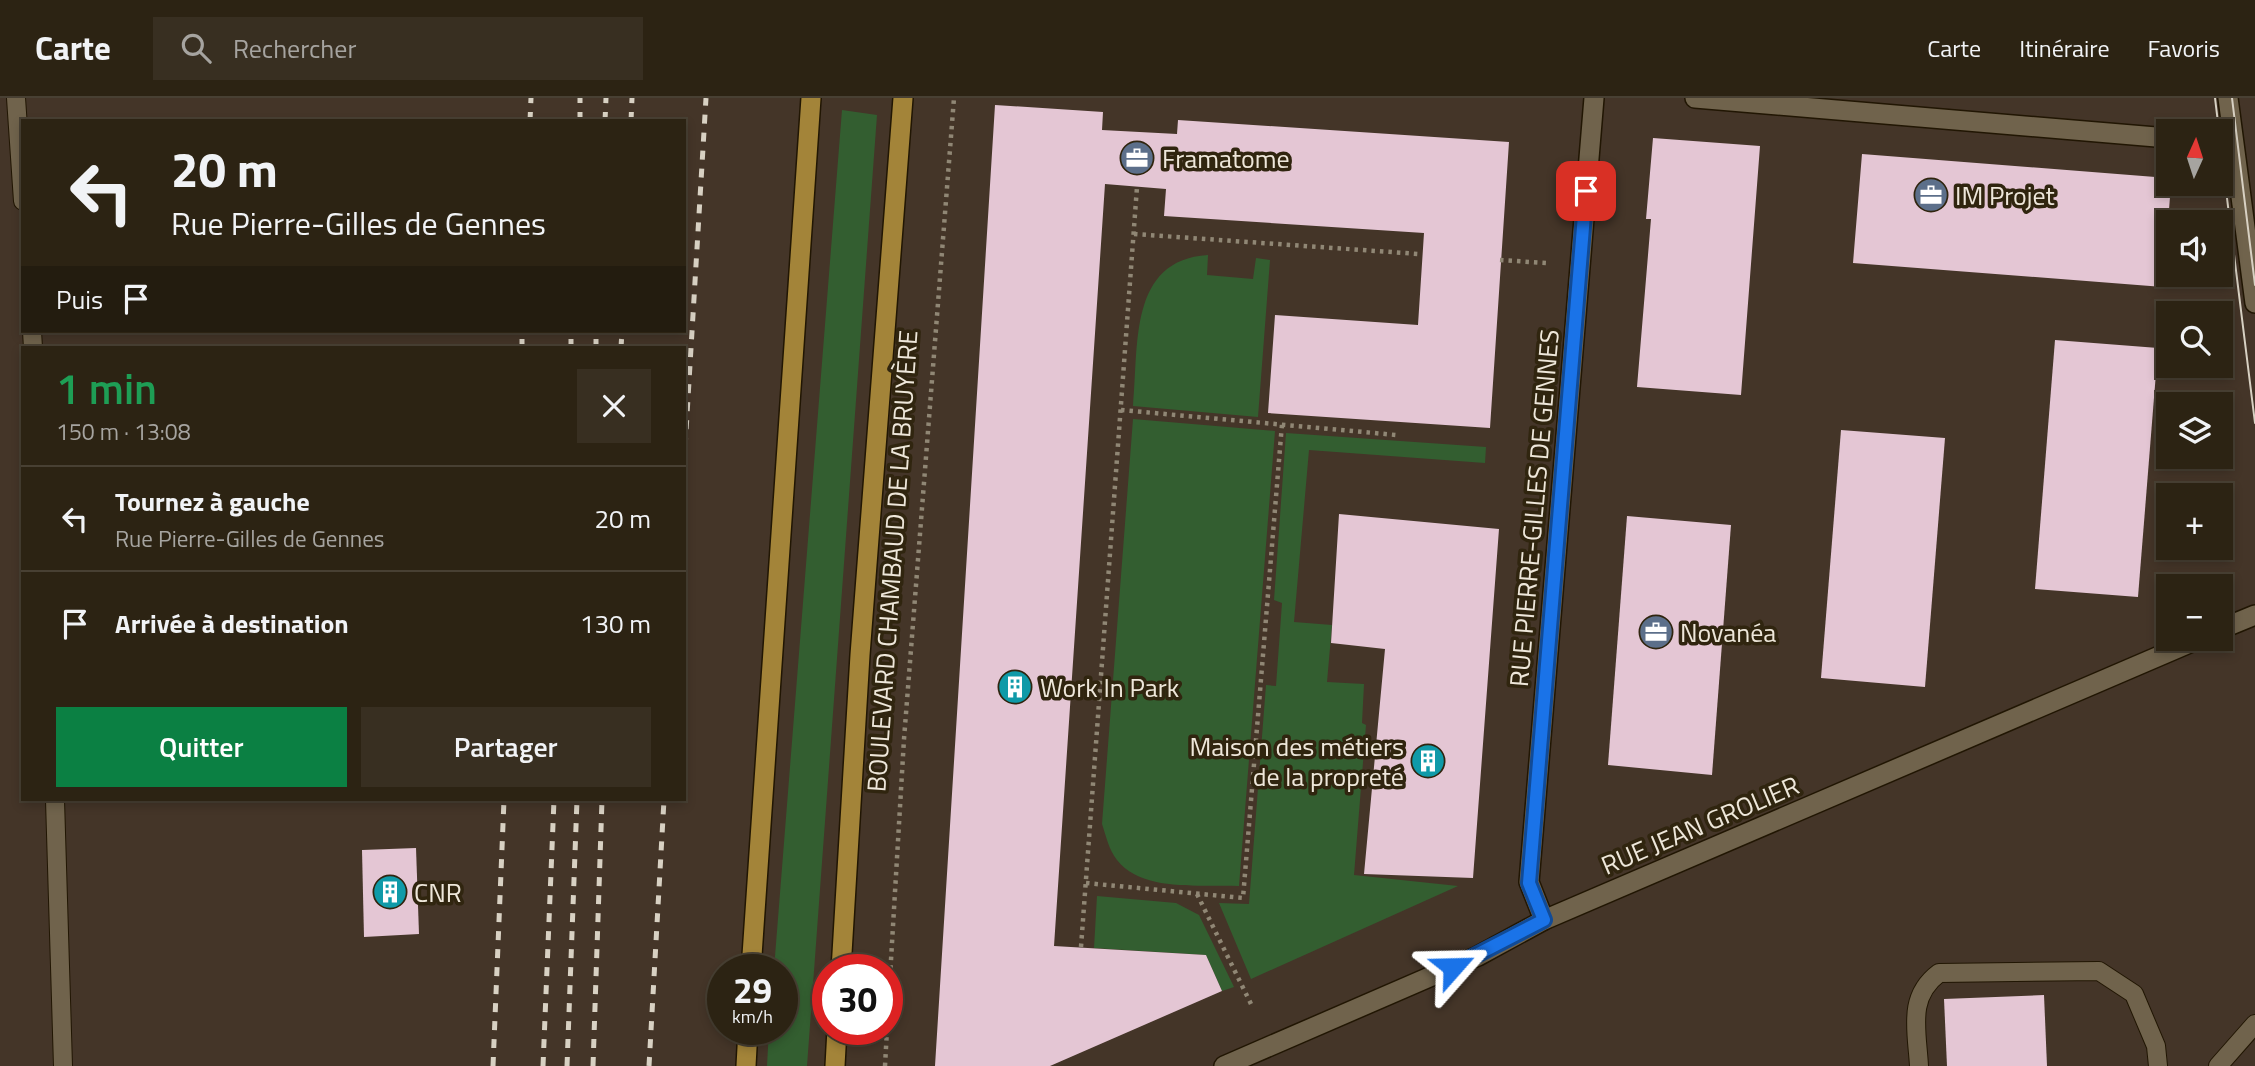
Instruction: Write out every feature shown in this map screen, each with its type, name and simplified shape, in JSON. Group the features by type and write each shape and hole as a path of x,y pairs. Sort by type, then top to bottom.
{"main road":[{"path":"752,954 811,98"},
{"name":"BOULEVARD CHAMBAUD DE LA BRUYÈRE","path":"842,954 860,654 903,98"},
{"path":"746,1066 747,1045"},
{"path":"835,1066 836,1045"}],"street":[{"name":"RUE PIERRE-GILLES DE GENNES","path":"1544,920 1529,883 1594,98"},
{"path":"1695,98 2156,137"},
{"path":"2228,98 2228,119"},
{"path":"2233,176 2255,303"},
{"path":"2233,624 2255,615"},
{"name":"RUE JEAN GROLIER","path":"1224,1066 1478,956 1544,920 2171,651"}],"lane":[{"path":"16,98 21,172"},
{"path":"55,801 63,1066"},
{"path":"1919,1066 1916,1004 1925,984 1939,973 2099,971 2134,994 2156,1046 2158,1066"},
{"path":"2218,1066 2255,1024"}],"path":[{"name":"BOULEVARD CHAMBAUD DE LA BRUYÈRE","path":"891,954 904,738 954,98"},
{"path":"1081,947 1137,187"},
{"path":"1134,234 1419,254"},
{"path":"1500,260 1546,263"},
{"path":"1121,410 1396,435"},
{"path":"1086,883 1243,898 1282,424"},
{"path":"1196,893 1251,1004"},
{"name":"BOULEVARD CHAMBAUD DE LA BRUYÈRE","path":"885,1066 886,1045"}],"shaded area":[{"path":"0,98 2255,98 2255,1066 0,1066"}],"green space":[{"path":"842,110 877,115 815,954 812,954 807,1066 767,1066 768,1045 798,1045 798,954 775,954"},
{"path":"1208,255 1207,275 1253,279 1256,258 1270,260 1258,417 1133,406 1138,333 1151,289 1163,272 1182,260"},
{"path":"1133,419 1275,431 1239,886 1174,885 1142,878 1128,871 1117,860 1102,824"},
{"path":"1286,433 1486,447 1485,463 1309,450 1294,622 1332,625 1327,682 1364,684 1362,723 1366,725 1354,875 1458,886 1251,979 1219,903 1249,904 1266,685 1276,686 1282,603 1274,600"},
{"path":"1097,896 1176,903 1199,915 1234,987 1222,991 1206,955 1094,948"}],"building":[{"name":"Work In Park","path":"995,105 1103,112 1102,130 1177,134 1178,120 1509,142 1490,428 1268,413 1275,315 1418,325 1424,233 1164,216 1166,189 1105,184 1054,946 1206,955 1222,991 1050,1066 935,1066"},
{"path":"1653,138 1760,146 1741,395 1637,387 1651,219 1646,219"},
{"path":"1862,154 2156,177 2156,196 2170,196 2169,210 2156,210 2156,286 1853,263"},
{"path":"2055,340 2156,348 2138,597 2035,589"},
{"path":"1841,430 1945,438 1925,687 1821,678"},
{"name":"Maison des métiers de la propreté","path":"1339,514 1499,529 1473,878 1364,874 1385,649 1331,643"},
{"path":"1627,516 1731,525 1712,775 1608,765"},
{"name":"CNR","path":"416,848 419,934 364,937 362,850"},
{"path":"2044,995 2047,1066 1947,1066 1944,999"}],"tram line":[{"path":"2215,98 2218,119"},
{"path":"2232,98 2255,285"},
{"path":"2227,196 2255,423"}],"railway":[{"path":"530,119 531,98"},
{"path":"580,98 580,119"},
{"path":"605,119 606,98"},
{"path":"631,119 632,98"},
{"path":"686,432 706,98"},
{"path":"522,333 522,346"},
{"path":"571,333 571,346"},
{"path":"596,333 596,346"},
{"path":"621,346 622,333"},
{"path":"493,1066 504,801"},
{"path":"543,1066 554,801"},
{"path":"567,1066 577,801"},
{"path":"593,1066 602,801"},
{"path":"649,1066 664,801"}],"place":[{"name":"Framatome","path":"1137,158"},
{"name":"IM Projet","path":"1931,195"},
{"name":"Novanéa","path":"1656,632"},
{"name":"Work In Park","path":"1015,687"},
{"name":"Maison des métiers de la propreté","path":"1428,761"},
{"name":"CNR","path":"390,892"}],"route":[{"path":"1453,967 1544,920 1529,883 1586,191"}]}
